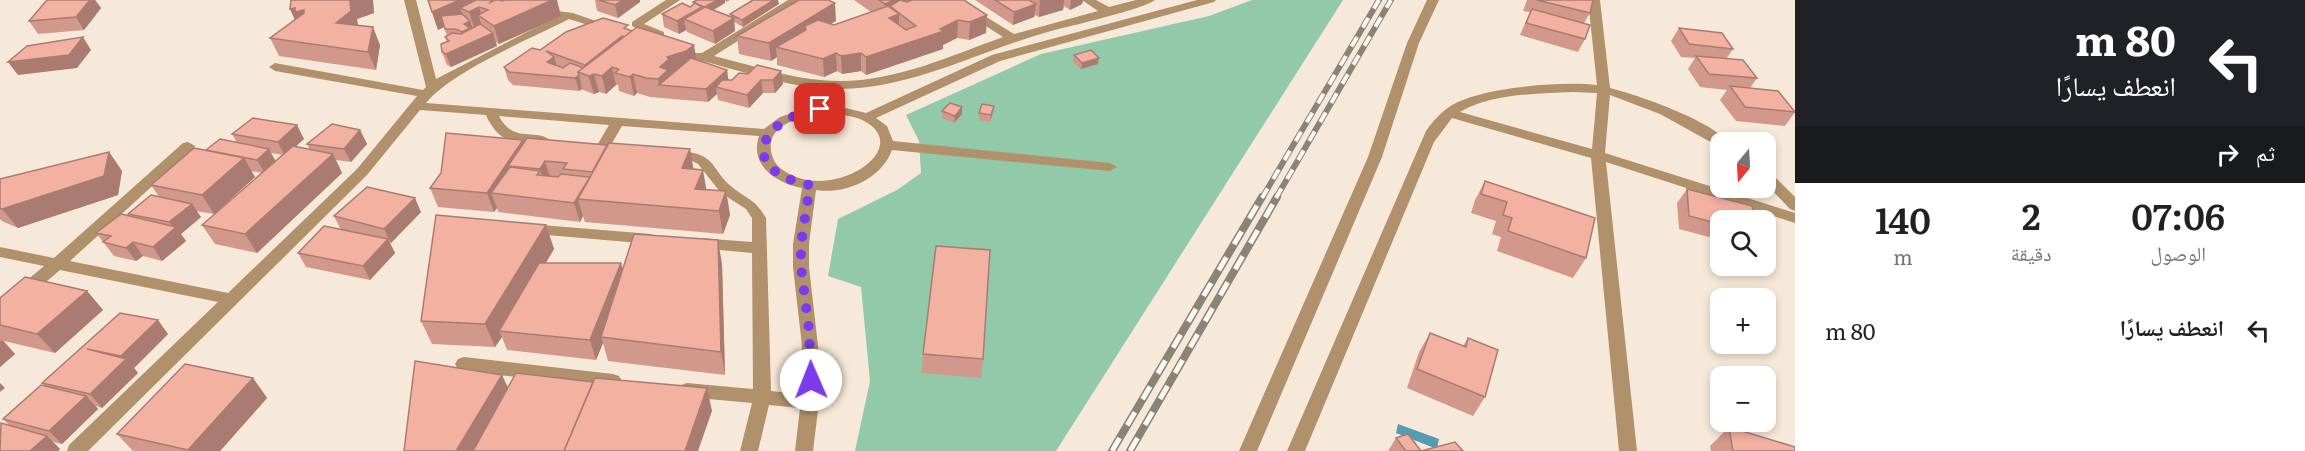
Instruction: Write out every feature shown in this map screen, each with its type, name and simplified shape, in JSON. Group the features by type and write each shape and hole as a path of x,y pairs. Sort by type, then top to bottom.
{"street":[{"path":"410,0 425,95"},
{"path":"674,0 636,24 679,45"},
{"path":"708,55 796,0"},
{"path":"951,0 1012,38"},
{"path":"1088,0 1109,12"},
{"path":"550,9 797,81 840,85 905,77 1012,38 1149,0"},
{"path":"867,117 1012,53 1209,0"},
{"path":"1248,451 1375,157 1413,43 1433,0"},
{"path":"1594,0 1604,90 1598,154 1628,451"},
{"path":"76,451 362,172 425,95 479,60 570,15"},
{"path":"274,67 425,95 490,110 769,133"},
{"path":"1296,451 1427,142 1433,129 1450,112 1486,98 1514,94 1579,89 1604,90 1674,117 1710,136"},
{"path":"490,110 496,127 504,132 524,139 558,142"},
{"path":"813,110 845,110 867,117 880,127 888,145 882,162 864,176 839,185 810,185 788,179 771,168 764,154 765,140 769,133 785,119 813,110"},
{"path":"1450,112 1598,154 1795,218"},
{"path":"618,121 598,146 625,149"},
{"path":"888,145 1110,167"},
{"path":"0,312 188,146"},
{"path":"657,153 695,157 703,161 726,190 757,212 760,224 762,398 749,451"},
{"path":"804,451 810,402 810,346 801,267 801,244 810,185"},
{"path":"1776,186 1795,206"},
{"path":"511,227 664,240"},
{"path":"688,242 759,248"},
{"path":"0,252 230,299"},
{"path":"464,364 636,384"},
{"path":"670,388 810,402"}],"green space":[{"path":"1252,0 1343,0 1056,451 855,451 870,381 861,287 828,276 838,219 897,190 921,173 919,141 906,115 1041,54 1209,16"}],"water":[{"path":"1398,424 1439,439 1437,449 1396,433"}],"building":[{"path":"47,0 90,0 76,17 29,21"},
{"path":"291,0 353,0 350,1 351,11 336,23 373,27 368,52 270,38 304,13 304,10 295,12 295,8 290,9"},
{"path":"428,0 460,0 432,12"},
{"path":"476,0 494,0 489,3 495,0 552,0 494,26 478,15 488,10 479,7 469,12 460,8"},
{"path":"599,0 623,0 615,5"},
{"path":"718,0 704,7 693,2"},
{"path":"753,0 774,0 742,20 730,14"},
{"path":"799,0 828,0 835,3 769,43 737,36"},
{"path":"879,0 894,0 885,4"},
{"path":"900,0 907,2 912,0 964,0 987,15 970,22 958,20 940,29 944,31 866,57 861,53 841,56 836,53 823,59 776,47 806,30 805,26 818,20 834,25 888,6 899,14 889,18 906,30 916,26 890,6"},
{"path":"995,0 1029,0 1036,4 1014,12"},
{"path":"1537,0 1593,0 1590,13"},
{"path":"682,3 690,7 695,3 702,7 677,21 662,14"},
{"path":"705,7 734,18 713,31 684,19"},
{"path":"1532,9 1590,25 1585,39 1526,23"},
{"path":"462,14 470,21 464,24 470,28 462,32 456,29 445,29 441,16"},
{"path":"603,18 628,25 624,28 632,31 625,37 622,36 585,65 546,51 554,57 547,62 563,68 570,63 584,68 575,78 509,72 504,67 532,48 540,50 566,32"},
{"path":"480,24 493,33 446,54 442,52 441,44 449,41 445,37 452,33 461,34"},
{"path":"637,27 694,45 686,51 667,57 669,59 660,67 668,70 658,79 633,74 630,77 615,73 619,69 612,67 602,76 594,74 589,76 578,72"},
{"path":"1679,28 1722,33 1733,49 1689,44"},
{"path":"83,37 69,55 8,62 27,46"},
{"path":"1091,50 1099,58 1082,63 1074,55"},
{"path":"1696,56 1743,60 1757,78 1709,74"},
{"path":"691,58 727,70 706,89 659,85"},
{"path":"757,65 781,71 773,80 761,80 747,95 716,87 722,80 732,80 739,73 748,74"},
{"path":"1730,86 1778,91 1795,112 1745,107"},
{"path":"950,103 962,107 955,116 942,111"},
{"path":"982,104 994,106 991,115 979,113"},
{"path":"253,118 297,125 278,142 232,134"},
{"path":"332,124 360,130 344,149 307,144"},
{"path":"446,133 523,140 487,193 430,188 441,173"},
{"path":"527,138 607,145 592,172 563,169 567,163 545,161 540,169 508,166"},
{"path":"220,139 269,149 257,160 206,150"},
{"path":"609,143 690,149 682,168 703,170 695,189 726,191 719,211 578,199"},
{"path":"293,146 333,154 245,234 202,225"},
{"path":"194,148 244,158 202,195 151,185"},
{"path":"109,152 104,176 0,208 0,179"},
{"path":"510,167 540,171 537,175 558,177 561,174 590,177 574,203 491,193"},
{"path":"1485,181 1595,218 1586,258 1508,231 1512,218 1503,215 1507,202 1481,194"},
{"path":"367,187 415,198 384,229 334,216"},
{"path":"1687,189 1710,195 1710,198 1721,198 1752,206 1753,210 1710,210 1710,221 1689,216"},
{"path":"151,195 192,204 169,222 128,214"},
{"path":"121,214 176,227 153,247 133,242 126,248 103,242 111,236 96,233"},
{"path":"436,215 546,225 485,324 421,321"},
{"path":"324,226 388,239 363,266 298,253"},
{"path":"634,234 718,240 721,352 601,337"},
{"path":"936,246 990,250 983,359 923,354"},
{"path":"539,263 621,263 590,340 499,331"},
{"path":"25,277 87,291 37,334 0,325 0,298"},
{"path":"120,313 158,320 121,356 87,349 126,359 90,394 42,383"},
{"path":"1430,333 1466,347 1468,338 1498,350 1485,397 1417,369"},
{"path":"415,361 502,375 456,451 404,451"},
{"path":"185,364 253,378 188,450 117,434"},
{"path":"516,373 593,382 564,451 473,451"},
{"path":"595,378 707,388 685,451 564,451"},
{"path":"41,385 86,396 49,431 3,419"},
{"path":"1,423 47,436 30,451 0,451"},
{"path":"1730,432 1746,432 1795,447 1795,451 1733,451"},
{"path":"1408,434 1421,451 1406,451 1396,438"},
{"path":"1455,442 1463,451 1421,451"}],"railway":[{"path":"1262,198 1379,0"},
{"path":"1276,198 1391,0"},
{"path":"1112,451 1262,197"},
{"path":"1130,451 1277,197"}],"route":[{"path":"811,380 808,315 801,267 801,244 810,185 798,183 778,174 766,162 763,147 769,133 785,119 820,109"}]}
